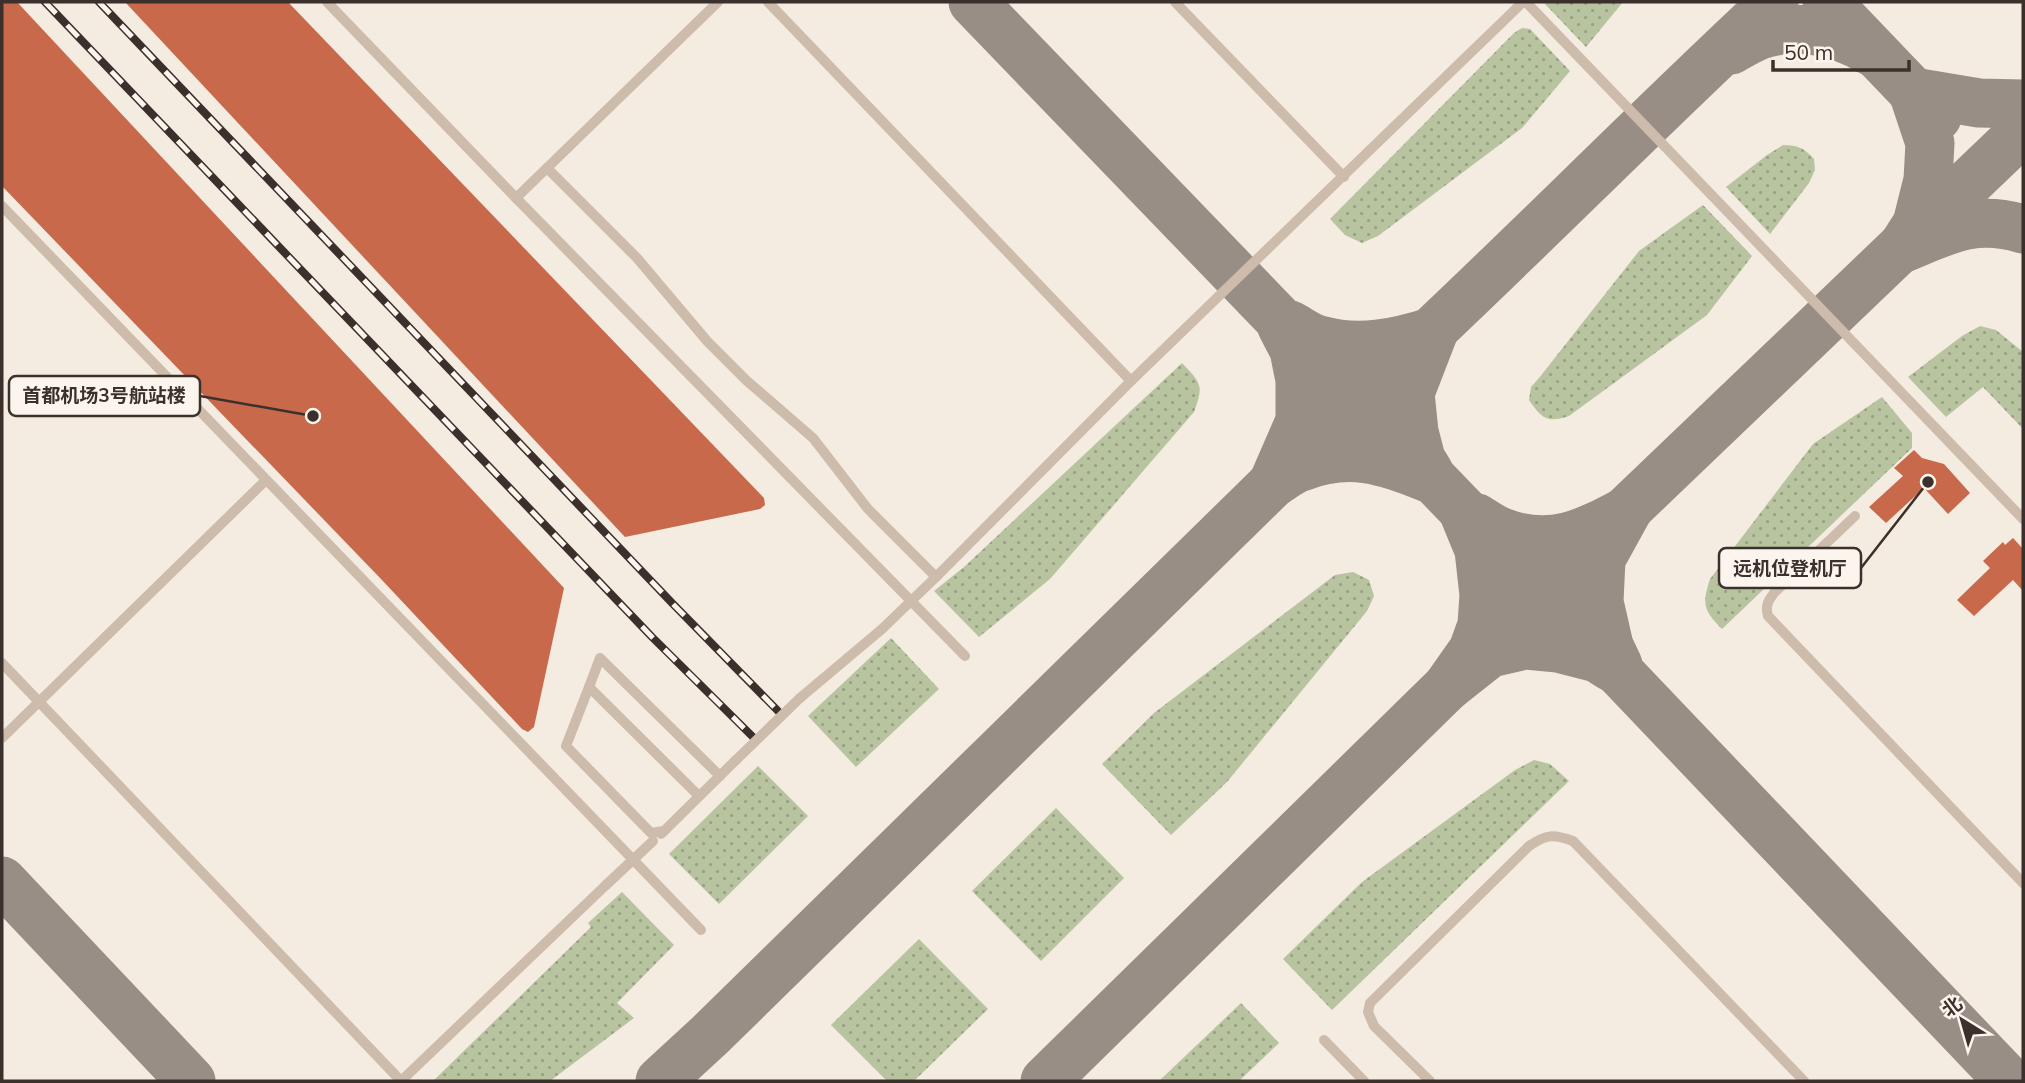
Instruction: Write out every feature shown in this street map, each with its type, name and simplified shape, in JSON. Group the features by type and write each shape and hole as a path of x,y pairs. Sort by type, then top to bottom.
{"lane":[{"path":"327,2 965,656"},
{"path":"516,198 718,2"},
{"path":"768,2 1130,381"},
{"path":"1175,2 1344,177"},
{"path":"2,663 401,1081 800,698 883,629 1130,381 1524,2 2023,519"},
{"path":"547,168 636,258 707,341 747,381 813,438 868,509 936,577"},
{"path":"2,206 701,930"},
{"path":"2,738 265,481"},
{"path":"1855,516 1774,593 1768,601 1768,617 2023,883"},
{"path":"664,831 651,833 566,746 600,658 720,776"},
{"path":"589,687 699,796"},
{"path":"1430,1081 1374,1026 1368,1012 1370,1003 1529,846 1543,836 1559,836 1573,841 1804,1081"},
{"path":"1324,1040 1364,1081"}],"green space":[{"path":"1623,2 1586,47 1545,4"},
{"path":"1522,28 1530,29 1570,71 1522,128 1378,236 1362,243 1345,235 1330,219"},
{"path":"1783,145 1807,152 1814,159 1815,170 1809,183 1770,234 1726,187"},
{"path":"1703,205 1752,256 1707,315 1569,416 1550,419 1538,412 1529,400 1531,387 1639,251"},
{"path":"1980,326 1996,330 2023,352 2023,429 1983,387 1946,417 1908,377 1962,336"},
{"path":"1182,363 1199,385 1194,412 1050,579 979,637 934,591 964,567"},
{"path":"1882,397 1912,433 1912,448 1722,629 1711,617 1706,606 1710,579 1813,444"},
{"path":"1353,572 1369,580 1374,596 1367,611 1227,782 1171,835 1102,764 1154,713 1335,575"},
{"path":"891,638 939,689 856,767 808,716"},
{"path":"1534,760 1550,764 1569,781 1332,1010 1283,959 1362,882 1515,770"},
{"path":"758,766 808,816 719,904 669,854"},
{"path":"1056,808 1124,878 1041,961 972,891"},
{"path":"622,892 674,945 617,1003 634,1018 550,1081 433,1081 591,927 588,923"},
{"path":"919,939 988,1009 914,1081 887,1081 831,1025"},
{"path":"1241,1003 1279,1043 1239,1081 1159,1081"}],"building":[{"path":"2,2 17,2 564,588 534,727 528,732 522,729 2,186"},
{"path":"125,2 288,2 764,498 765,505 760,509 625,537"},
{"path":"1914,450 1922,458 1944,464 1970,493 1948,514 1924,488 1886,523 1869,507 1903,476 1894,468"},
{"path":"2013,538 2023,549 2023,591 2013,580 1974,616 1957,600 1990,568 1983,561 2003,542 2005,545"}],"taxiway":[{"path":"973,2 2009,1081"},
{"path":"660,1081 1357,401 1774,2"},
{"path":"1827,2 1937,117"},
{"path":"1731,50 1774,31 1802,30 1844,38 1870,51"},
{"path":"2023,104 1979,103 1913,92 1930,143 1928,180 1917,224 1901,249 1946,231 1974,224 1989,223 2023,229"},
{"path":"1045,1081 1542,591 2023,131"},
{"path":"1290,325 1316,339 1349,345 1392,342 1434,331 1410,393 1414,432 1421,459 1429,472"},
{"path":"1282,327 1294,350 1300,380 1300,421 1273,483 1301,467 1334,458 1380,461 1428,478"},
{"path":"1477,518 1499,531 1536,540 1567,537 1628,510 1601,559 1599,602 1609,646 1618,665"},
{"path":"1465,516 1479,550 1484,595 1482,625 1473,650 1447,687 1490,653 1525,645 1558,648 1597,658 1611,667"},
{"path":"2,881 191,1081"}],"railway":[{"path":"45,2 652,637 754,738"},
{"path":"99,2 780,713"}],"place":[{"name":"首都机场3号航站楼","path":"313,416"},
{"name":"远机位登机厅","path":"1928,482"}]}
